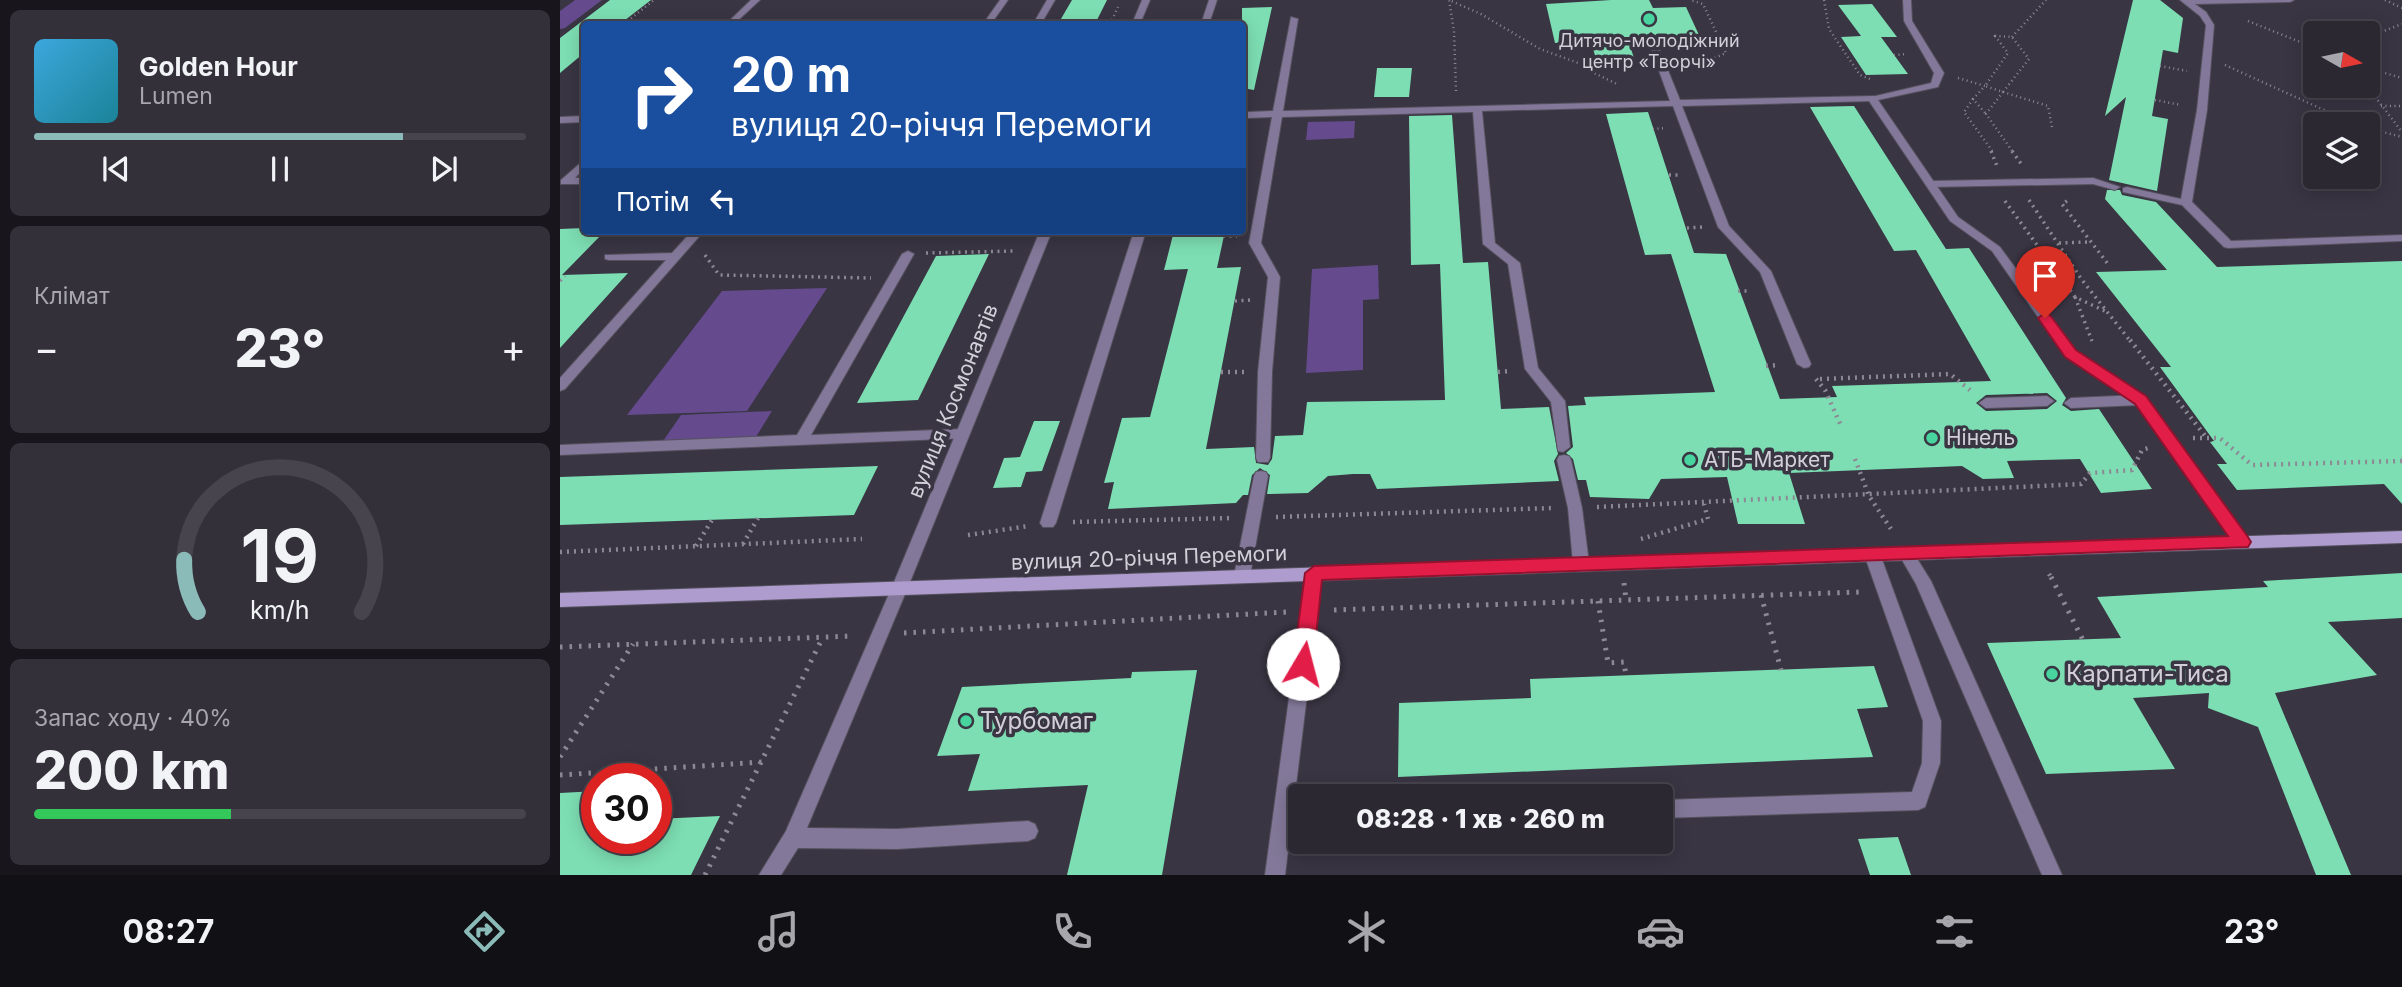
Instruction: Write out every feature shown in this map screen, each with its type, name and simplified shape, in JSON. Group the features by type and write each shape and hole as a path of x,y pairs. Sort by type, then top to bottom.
{"street":[{"path":"733,21 756,0"},
{"path":"989,21 1004,0"},
{"path":"1039,21 1051,0"},
{"path":"1137,21 1146,0"},
{"path":"1206,21 1213,0"},
{"path":"1248,115 1872,98 1935,85 1939,73 1908,21 1907,0"},
{"path":"2186,1 2290,0"},
{"path":"2186,1 2203,14 2210,25 2186,203"},
{"path":"1263,458 1265,372 1274,277 1255,243 1294,19"},
{"path":"1651,38 1724,227 1765,271 1804,364"},
{"path":"1872,98 1954,219 1996,249 2071,354 2140,400 2242,542"},
{"path":"1477,108 1489,244 1514,263 1532,369 1558,401 1581,563"},
{"path":"560,120 581,119"},
{"path":"562,184 581,166"},
{"path":"562,184 581,181"},
{"path":"1931,184 2093,181 2186,203 2228,245 2402,238"},
{"path":"560,386 694,235"},
{"name":"вулиця Космонавтів","path":"769,875 793,838 877,635 900,587 1044,235"},
{"path":"1048,523 1139,235"},
{"path":"801,441 908,254"},
{"path":"609,257 676,256"},
{"path":"2071,403 2140,400"},
{"path":"1986,403 2047,401"},
{"path":"560,450 962,434"},
{"path":"1242,576 1261,476"},
{"name":"вулиця 20-річчя Перемоги","path":"560,600 2402,537"},
{"path":"1906,553 1923,581 2052,875"},
{"path":"1673,809 1918,801 1931,763 1933,721 1872,554"},
{"path":"1275,875 1314,573"},
{"path":"793,838 897,839 1028,831"}],"path":[{"path":"628,21 654,0"},
{"path":"1112,21 1122,0"},
{"path":"1477,108 1456,101 1454,31 1449,0 1482,14 1540,49 1592,68 1594,73 1624,88"},
{"path":"1662,65 1705,62 1726,52 1703,4 1690,0"},
{"path":"1824,0 1829,29 1860,75 1881,83 1890,93"},
{"path":"2012,37 2046,0"},
{"path":"2385,0 2402,8"},
{"path":"2245,20 2303,43"},
{"path":"2380,32 2402,24"},
{"path":"1986,114 2029,59 2012,37 1995,36 2008,53 1964,112 1993,153 1997,166 1992,182 2075,297 2107,378"},
{"path":"2207,57 2328,112"},
{"path":"2380,72 2402,78"},
{"path":"1962,79 2048,106 2052,127"},
{"path":"2375,98 2402,132"},
{"path":"1972,99 2002,134"},
{"path":"2380,106 2402,106"},
{"path":"2380,131 2402,137"},
{"path":"2093,181 2062,204 2108,264"},
{"path":"696,235 719,275 893,279"},
{"path":"2059,243 2091,242"},
{"path":"908,254 1038,250"},
{"path":"2079,271 2108,313 2206,438"},
{"path":"560,281 565,276"},
{"path":"2075,297 2108,313"},
{"path":"1804,364 1825,390 1842,428"},
{"path":"1816,379 1950,374 1986,403"},
{"path":"2168,438 2220,438 2252,465 2402,461"},
{"path":"1855,459 1870,496 1906,553"},
{"path":"1620,562 1635,541 1708,519 1704,504"},
{"path":"743,544 758,518"},
{"path":"695,546 712,520"},
{"path":"560,552 862,539"},
{"path":"2049,574 2083,640"},
{"path":"560,647 877,635 1310,611 1887,592"},
{"path":"1761,595 1781,670"},
{"path":"1598,601 1608,663 1624,662 1626,676"},
{"path":"705,875 764,762 822,637"},
{"path":"560,757 633,644"},
{"path":"560,775 764,762"}],"shaded area":[{"path":"575,0 602,0 560,29 560,11"},
{"path":"1355,121 1354,138 1306,140 1308,122"},
{"path":"1378,265 1379,299 1363,300 1363,370 1306,373 1312,269"},
{"path":"827,288 747,411 627,415 722,291"},
{"path":"772,411 754,440 661,444 681,415"}],"building":[{"path":"610,0 651,0 624,21 582,21"},
{"path":"1072,0 1107,0 1096,21 1060,21"},
{"path":"1649,0 1653,8 1686,7 1705,48 1662,49 1657,37 1651,32 1644,37 1648,49 1631,49 1635,61 1597,62 1591,42 1555,43 1546,4"},
{"path":"2133,0 2160,0 2183,18 2178,53 2163,50 2152,116 2168,119 2157,191 2109,180 2126,97 2105,116"},
{"path":"1872,4 1897,37 1881,37 1908,74 1866,75 1841,37 1861,36 1838,5"},
{"path":"1272,7 1254,90 1246,89 1246,21 1242,21 1242,8"},
{"path":"581,22 581,56 560,73 560,38"},
{"path":"1377,68 1412,68 1409,97 1374,97"},
{"path":"1854,106 1946,249 1969,248 2066,398 2062,405 2071,411 2099,409 2152,489 2101,493 2080,459 2007,461 2014,478 1983,479 1962,466 1789,473 1805,524 1738,524 1727,477 1661,479 1649,499 1590,497 1586,480 1578,480 1573,459 1566,453 1573,447 1568,406 1586,405 1584,397 1715,392 1671,254 1645,255 1606,114 1648,112 1694,253 1726,254 1780,399 1837,397 1832,386 1991,381 1916,250 1894,251 1810,107","holes":["2047,393 2057,401 2047,409 1986,411 1976,403 1986,395"]},
{"path":"1452,115 1463,263 1488,262 1501,409 1549,407 1558,454 1554,461 1559,481 1377,489 1370,474 1353,474 1328,476 1308,493 1267,494 1270,475 1260,468 1252,475 1248,495 1243,495 1236,503 1108,509 1114,482 1104,483 1122,418 1150,417 1188,269 1164,270 1173,235 1224,235 1217,268 1241,267 1206,449 1254,447 1256,463 1268,465 1272,459 1275,436 1303,435 1307,402 1445,400 1440,264 1411,265 1409,116"},
{"path":"2107,190 2120,190 2122,195 2156,202 2217,267 2402,261 2402,504 2384,484 2237,490 2217,464 2227,464 2210,442 2214,441 2160,367 2171,367 2096,272 2167,270 2105,199"},
{"path":"581,228 581,235 601,235 562,275 628,273 560,348 560,229"},
{"path":"989,254 918,400 857,403 936,256"},
{"path":"1034,421 1060,421 1042,471 1026,472 1021,487 993,488 1004,458 1020,457"},
{"path":"878,466 854,515 560,525 560,477"},
{"path":"2402,573 2402,618 2328,622 2377,675 2275,693 2351,875 2316,875 2258,727 2208,708 2209,693 2133,698 2175,769 2046,774 1987,643 2121,638 2097,597 2268,587 2263,581"},
{"path":"1874,666 1888,707 1857,709 1873,757 1398,777 1399,703 1531,698 1530,679"},
{"path":"1197,670 1162,875 1067,875 1088,785 968,791 980,754 937,756 962,687 1131,678 1132,672"},
{"path":"581,792 581,854 672,854 672,818 720,816 691,875 560,875 560,793"},
{"path":"1898,837 1911,875 1870,875 1858,839"}],"place":[{"name":"Дитячо-молодіжний центр «Творчі»","path":"1649,19"},
{"name":"Нінель","path":"1932,438"},
{"name":"АТБ-Маркет","path":"1690,460"},
{"name":"Карпати-Тиса","path":"2052,674"},
{"name":"Турбомаг","path":"966,721"}],"route":[{"path":"1303,664 1314,573 2242,542 2140,400 2071,354 2045,318"}]}
